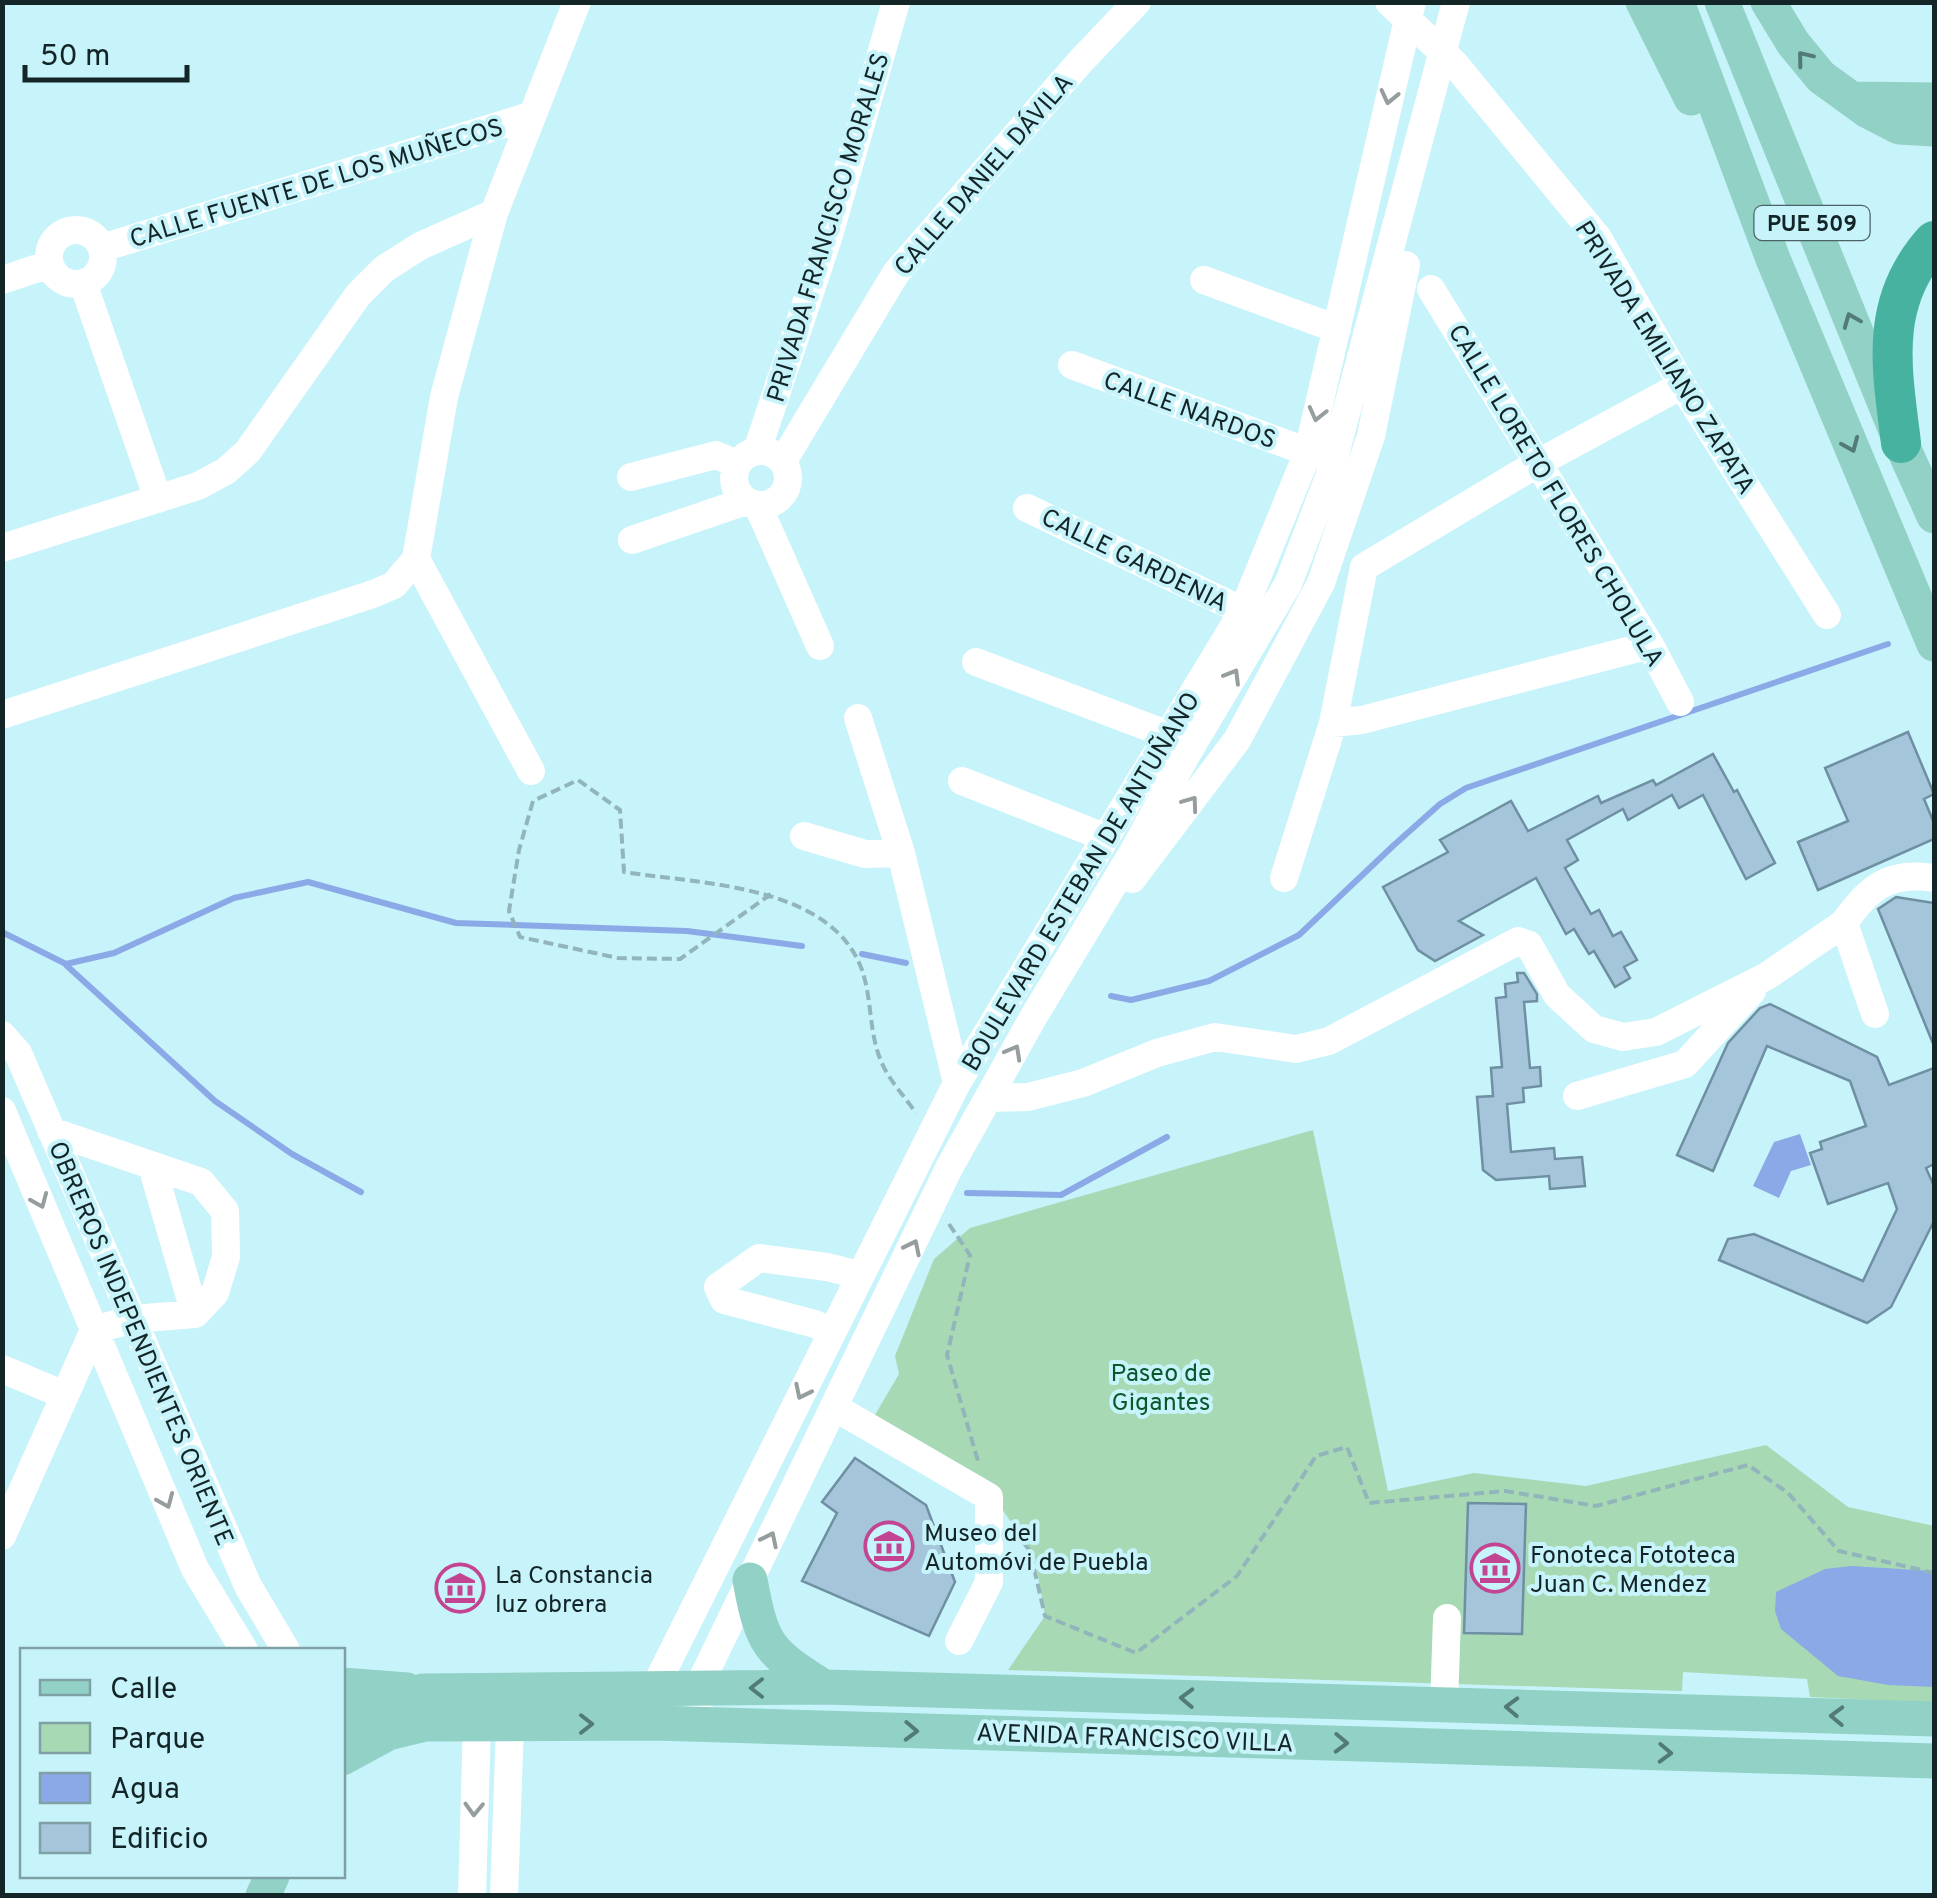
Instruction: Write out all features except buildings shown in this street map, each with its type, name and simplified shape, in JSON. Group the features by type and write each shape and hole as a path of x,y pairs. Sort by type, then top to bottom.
{"highway":[{"path":"1901,443 1891,340 1902,292 1934,241"}],"main road":[{"path":"1643,2 1756,236 1773,259"},
{"name":"PUE 509","path":"1677,2 1773,259 1934,644"},
{"name":"PUE 509","path":"1722,2 1934,516"},
{"path":"1768,2 1820,77 1898,127 1934,129"},
{"path":"1856,99 1934,100"},
{"path":"750,1580 758,1626 781,1660 824,1687"},
{"path":"345,1685 423,1690"},
{"name":"AVENIDA FRANCISCO VILLA","path":"345,1741 425,1724 493,1724 654,1706 698,1688 824,1687 1934,1719"},
{"name":"AVENIDA FRANCISCO VILLA","path":"345,1741 375,1708 423,1690 654,1706 700,1725 1934,1761"}],"street":[{"path":"2,714 373,594 394,584 416,559 444,398 494,213 578,2"},
{"name":"PRIVADA FRANCISCO MORALES","path":"759,459 896,2"},
{"name":"CALLE DANIEL DÁVILA","path":"759,459 896,273 1137,2"},
{"name":"BOULEVARD ESTEBAN DE ANTUÑANO","path":"700,1725 698,1688 949,1168 1288,584 1329,477 1456,2"},
{"path":"1104,902 1140,873 1237,740 1321,583 1370,436 1469,2"},
{"name":"BOULEVARD ESTEBAN DE ANTUÑANO","path":"654,1706 831,1332 957,1083 1243,611 1308,452 1402,8"},
{"name":"PRIVADA EMILIANO ZAPATA","path":"1402,8 1454,63 1598,238 1682,385 1827,615"},
{"name":"CALLE FUENTE DE LOS MUÑECOS","path":"102,248 530,116"},
{"path":"2,548 213,479 248,451 358,296 384,269 420,246 494,213"},
{"path":"71,230 92,235 102,248 100,270 82,283 62,280 50,264 53,242 71,230"},
{"path":"2,280 50,264"},
{"path":"1204,280 1337,329"},
{"path":"82,283 158,499"},
{"name":"CALLE LORETO FLORES CHOLULA","path":"1432,289 1650,645 1680,702"},
{"name":"CALLE NARDOS","path":"1072,366 1308,452"},
{"path":"1284,878 1333,723 1364,566 1538,463 1682,385"},
{"path":"631,477 716,455 759,459 788,471 786,492 778,500 752,503 632,540"},
{"path":"759,459 734,478 736,490 752,503 820,646"},
{"name":"CALLE GARDENIA","path":"1027,508 1243,611"},
{"path":"416,559 530,771"},
{"path":"1333,723 1362,720 1650,645"},
{"path":"976,662 1169,735"},
{"path":"858,718 902,854 957,1083"},
{"path":"962,781 1104,837"},
{"path":"804,836 865,854 902,854"},
{"path":"988,1098 1028,1097 1083,1083 1157,1053 1215,1037 1296,1049 1329,1042 1518,941 1529,945 1557,995 1594,1029 1623,1036 1656,1032 1766,976 1844,923 1864,894 1908,874 1934,878"},
{"path":"1844,923 1875,1014"},
{"path":"1577,1096 1685,1064 1766,976"},
{"name":"OBREROS INDEPENDIENTES ORIENTE","path":"2,1035 18,1053 248,1586 285,1648"},
{"name":"OBREROS INDEPENDIENTES ORIENTE","path":"2,1111 195,1569 243,1648"},
{"path":"2,1536 94,1330 133,1319 195,1314 215,1293 226,1257 224,1211 200,1182 51,1132"},
{"path":"152,1166 195,1314"},
{"path":"831,1332 815,1324 724,1300 718,1287 759,1258 826,1267 859,1276"},
{"path":"2,1369 64,1396"},
{"path":"834,1407 989,1496 989,1582 959,1641"},
{"path":"1444,1705 1447,1618"},
{"path":"472,1896 493,1724"},
{"path":"493,1724 504,1896"}],"path":[{"path":"771,894 680,959 618,958 520,937 510,911 519,850 533,801 578,780 620,810 624,872 771,894 813,913 848,943 862,971 881,1061 930,1134"},
{"path":"935,1202 970,1255 947,1355 989,1496 1030,1551 1045,1616 1136,1653 1237,1576 1316,1456 1347,1446 1369,1504 1505,1491 1596,1506 1748,1465 1788,1493 1839,1551 1934,1573"}],"green space":[{"name":"Paseo de Gigantes","path":"1313,1130 1388,1491 1474,1473 1586,1486 1766,1445 1848,1507 1934,1526 1934,1703 1810,1697 1807,1679 1683,1672 1682,1691 1008,1670 1045,1616 1035,1558 998,1503 872,1420 899,1374 895,1356 934,1259 970,1228"}],"water":[{"path":"1800,1134 1811,1165 1791,1171 1779,1198 1753,1186 1774,1142"},
{"path":"1851,1566 1934,1571 1934,1687 1888,1685 1838,1676 1781,1629 1775,1611 1776,1592 1825,1569"}],"waterway":[{"path":"1111,996 1131,1000 1209,981 1299,935 1440,804 1466,788 1888,644"},
{"path":"2,932 66,964 114,953 234,898 308,882 456,923 687,931 802,946"},
{"path":"862,954 906,963"},
{"path":"66,965 215,1101 292,1154 361,1192"},
{"path":"967,1193 1061,1195 1167,1137"}],"place":[{"name":"Museo del Automóvi de Puebla","path":"889,1546"},
{"name":"Fonoteca Fototeca Juan C. Mendez","path":"1495,1568"},
{"name":"La Constancia luz obrera","path":"460,1588"}]}
